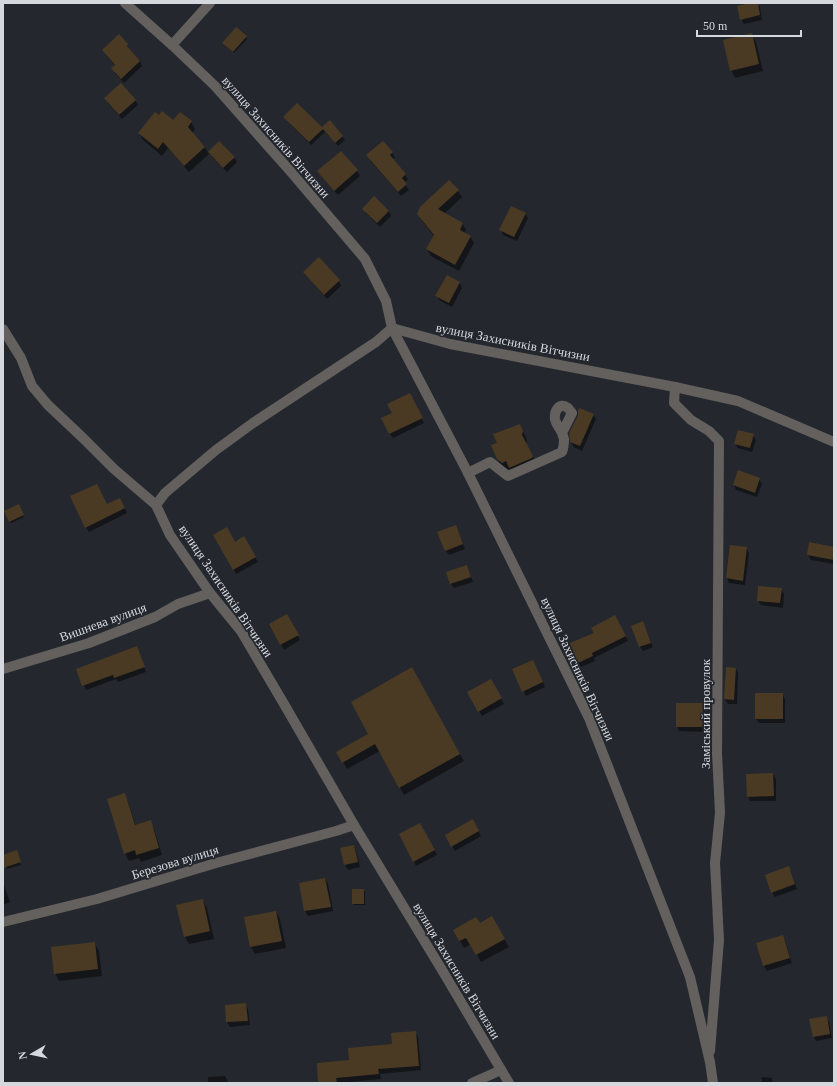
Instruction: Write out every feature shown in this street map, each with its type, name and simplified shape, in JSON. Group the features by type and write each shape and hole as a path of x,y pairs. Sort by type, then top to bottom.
{"street":[{"name":"вулиця Захисників Вітчизни","path":"125,3 172,45 214,86 291,172 364,259 386,301 392,328 468,473 589,718 690,977 710,1062 713,1083"},
{"path":"172,45 210,3"},
{"name":"вулиця Захисників Вітчизни","path":"392,328 450,344 675,387 738,401 834,442"},
{"path":"156,504 165,493 216,450 253,423 376,342 392,328"},
{"name":"вулиця Захисників Вітчизни","path":"3,329 21,358 32,386 48,405 114,470 156,504 170,535 210,594 241,631 354,825 509,1083"},
{"name":"Заміський провулок","path":"675,387 674,403 691,420 709,431 719,441 717,753 720,813 715,863 719,940 710,1062"},
{"path":"468,473 490,462 508,476 562,452 564,447 562,433"},
{"name":"Вишнева вулиця","path":"3,669 88,643 155,617 178,604 210,594"},
{"name":"Березова вулиця","path":"3,922 97,899 216,863 354,825"},
{"path":"472,1083 501,1070"}],"building":[{"path":"758,3 760,15 740,20 737,6"},
{"path":"236,27 247,36 233,52 222,43"},
{"path":"752,33 759,64 730,71 723,40"},
{"path":"119,34 140,61 121,79 111,68 115,65 102,50"},
{"path":"121,83 136,100 119,115 104,98"},
{"path":"297,103 322,127 330,120 343,136 335,143 323,129 309,142 283,117"},
{"path":"162,111 173,120 180,112 192,121 188,127 205,147 184,166 163,142 158,149 138,133 155,112 159,115"},
{"path":"219,141 235,157 223,168 208,152"},
{"path":"383,141 393,152 390,155 406,174 402,178 407,184 398,192 366,155"},
{"path":"341,151 358,170 334,191 317,171"},
{"path":"449,180 459,190 438,209 463,223 460,230 471,236 455,265 426,249 434,235 417,214 420,207"},
{"path":"374,196 389,211 377,223 362,209"},
{"path":"511,206 526,213 514,237 499,230"},
{"path":"319,257 340,280 324,295 303,272"},
{"path":"447,275 460,282 449,303 435,296"},
{"path":"410,393 423,418 389,434 381,418 392,413 387,404"},
{"path":"579,408 594,414 580,446 570,442 569,433 578,416"},
{"path":"520,424 523,431 522,435 533,456 532,458 509,468 506,461 502,463 497,459 491,445 497,443 493,434"},
{"path":"738,430 754,434 750,448 734,444"},
{"path":"738,470 760,478 755,493 733,485"},
{"path":"97,484 107,504 120,498 125,508 85,528 70,496"},
{"path":"19,504 24,515 9,522 4,511"},
{"path":"456,525 463,544 445,551 437,532"},
{"path":"227,527 235,542 244,536 256,557 233,570 213,535"},
{"path":"809,542 834,547 834,560 807,555"},
{"path":"730,545 747,547 743,581 726,578"},
{"path":"467,565 471,577 450,584 446,572"},
{"path":"758,586 782,588 780,603 757,601"},
{"path":"287,614 299,635 280,645 269,624"},
{"path":"615,615 626,636 592,653 593,656 578,663 570,643 594,633 591,628"},
{"path":"643,621 651,643 639,647 631,626"},
{"path":"137,646 145,667 114,678 113,675 82,686 76,669"},
{"path":"533,660 543,682 522,692 512,669"},
{"path":"412,667 460,754 399,788 375,744 342,763 336,752 368,734 351,702"},
{"path":"726,667 736,668 734,700 724,699"},
{"path":"491,679 502,698 478,712 467,692"},
{"path":"755,693 783,693 783,719 755,719"},
{"path":"676,703 703,703 703,727 676,727"},
{"path":"773,773 774,796 747,797 746,774"},
{"path":"125,793 135,825 151,820 159,848 136,855 135,850 124,854 107,799"},
{"path":"473,819 479,831 451,847 445,835"},
{"path":"420,823 435,850 413,862 399,834"},
{"path":"354,845 358,862 344,865 340,848"},
{"path":"17,850 21,862 3,868 3,855"},
{"path":"789,866 795,884 771,893 765,875"},
{"path":"325,878 331,907 304,911 299,883"},
{"path":"352,889 364,889 364,904 352,904"},
{"path":"203,899 210,931 184,937 176,905"},
{"path":"276,911 282,941 250,947 244,917"},
{"path":"492,916 505,939 476,955 466,938 459,941 453,930 476,917 480,923"},
{"path":"783,935 790,958 763,966 756,943"},
{"path":"95,942 98,969 54,974 51,947"},
{"path":"246,1003 248,1021 226,1022 225,1005"},
{"path":"827,1016 830,1034 813,1037 809,1019"},
{"path":"416,1031 419,1066 378,1069 379,1074 336,1078 337,1083 318,1083 317,1063 349,1060 348,1048 392,1044 391,1033"}]}
